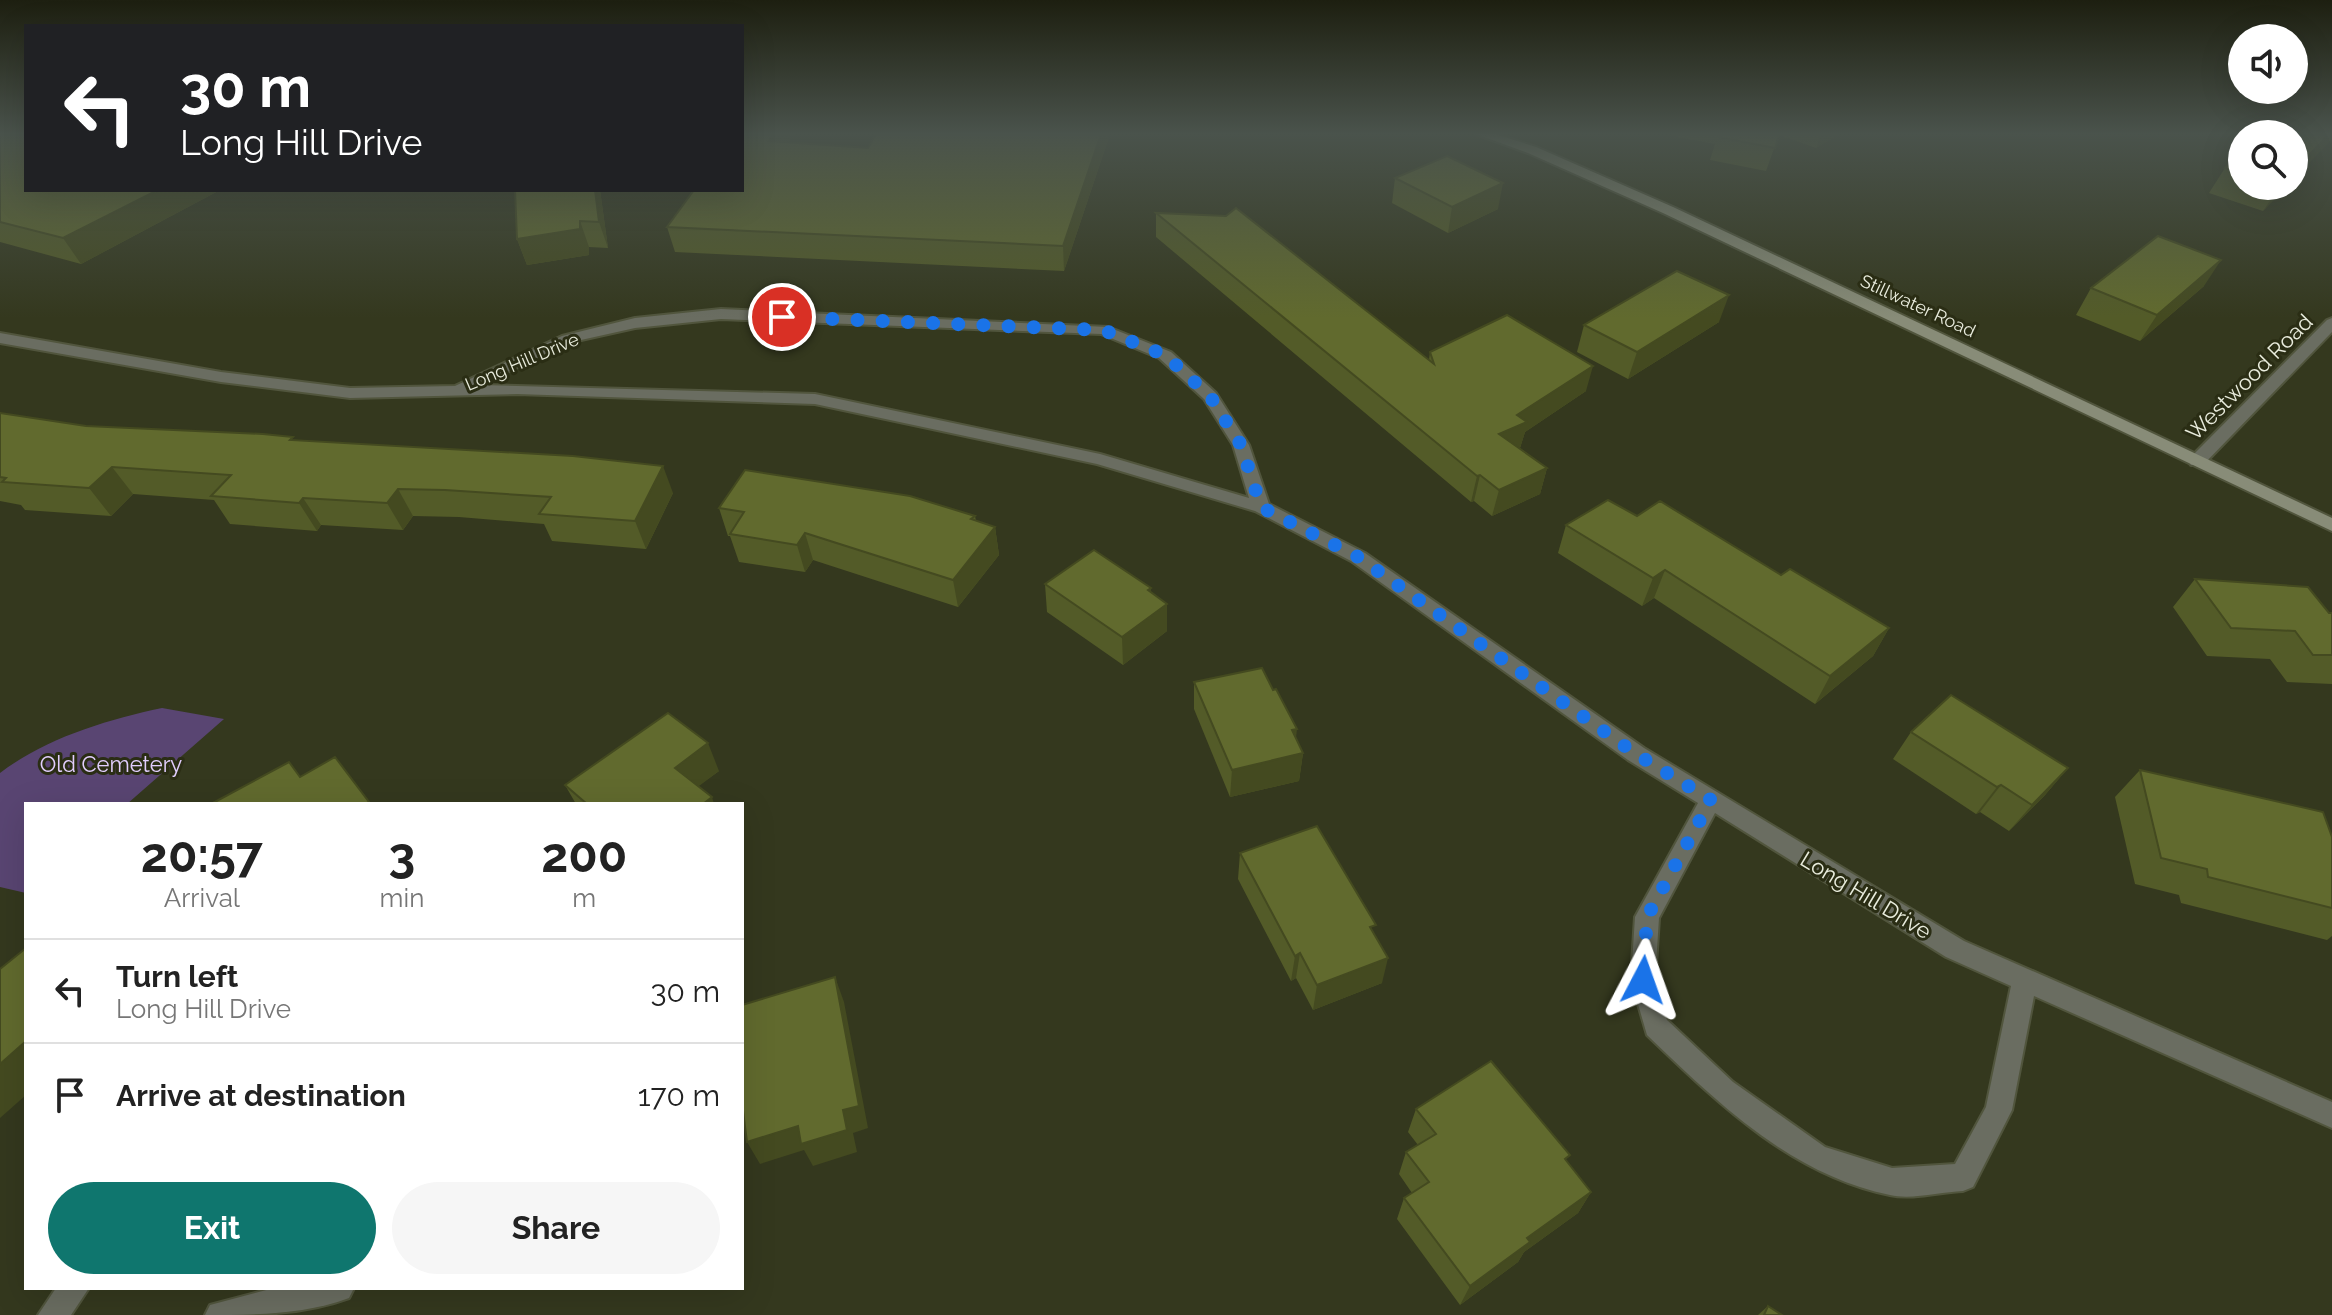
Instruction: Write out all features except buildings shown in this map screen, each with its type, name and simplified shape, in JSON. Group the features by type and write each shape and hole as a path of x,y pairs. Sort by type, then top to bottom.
{"main road":[{"name":"Stillwater Road","path":"1635,195 2332,525"}],"street":[{"name":"Long Hill Drive","path":"455,391 567,339 635,323 721,314 1103,330 1165,355 1210,396 1241,445 1261,507"},
{"name":"Westwood Road","path":"2197,461 2332,323"},
{"name":"Long Hill Drive","path":"0,338 190,372 336,391 547,389 815,399 1100,459 1261,507 1358,557 1636,754 1955,949 2332,1115"},
{"path":"1711,800 1647,917 1643,980 1656,1027 1724,1091 1818,1158 1892,1182 1963,1177 1999,1110 2025,980"},
{"path":"53,1315 72,1290"},
{"path":"220,1315 330,1290"}],"green space":[{"name":"Old Cemetery","path":"162,708 224,719 129,802 24,802 24,893 0,887 0,773 57,740 120,718"}],"route":[{"path":"782,317 1103,330 1165,355 1210,396 1241,445 1261,507 1358,557 1636,754 1711,800 1647,917 1643,980"}]}
